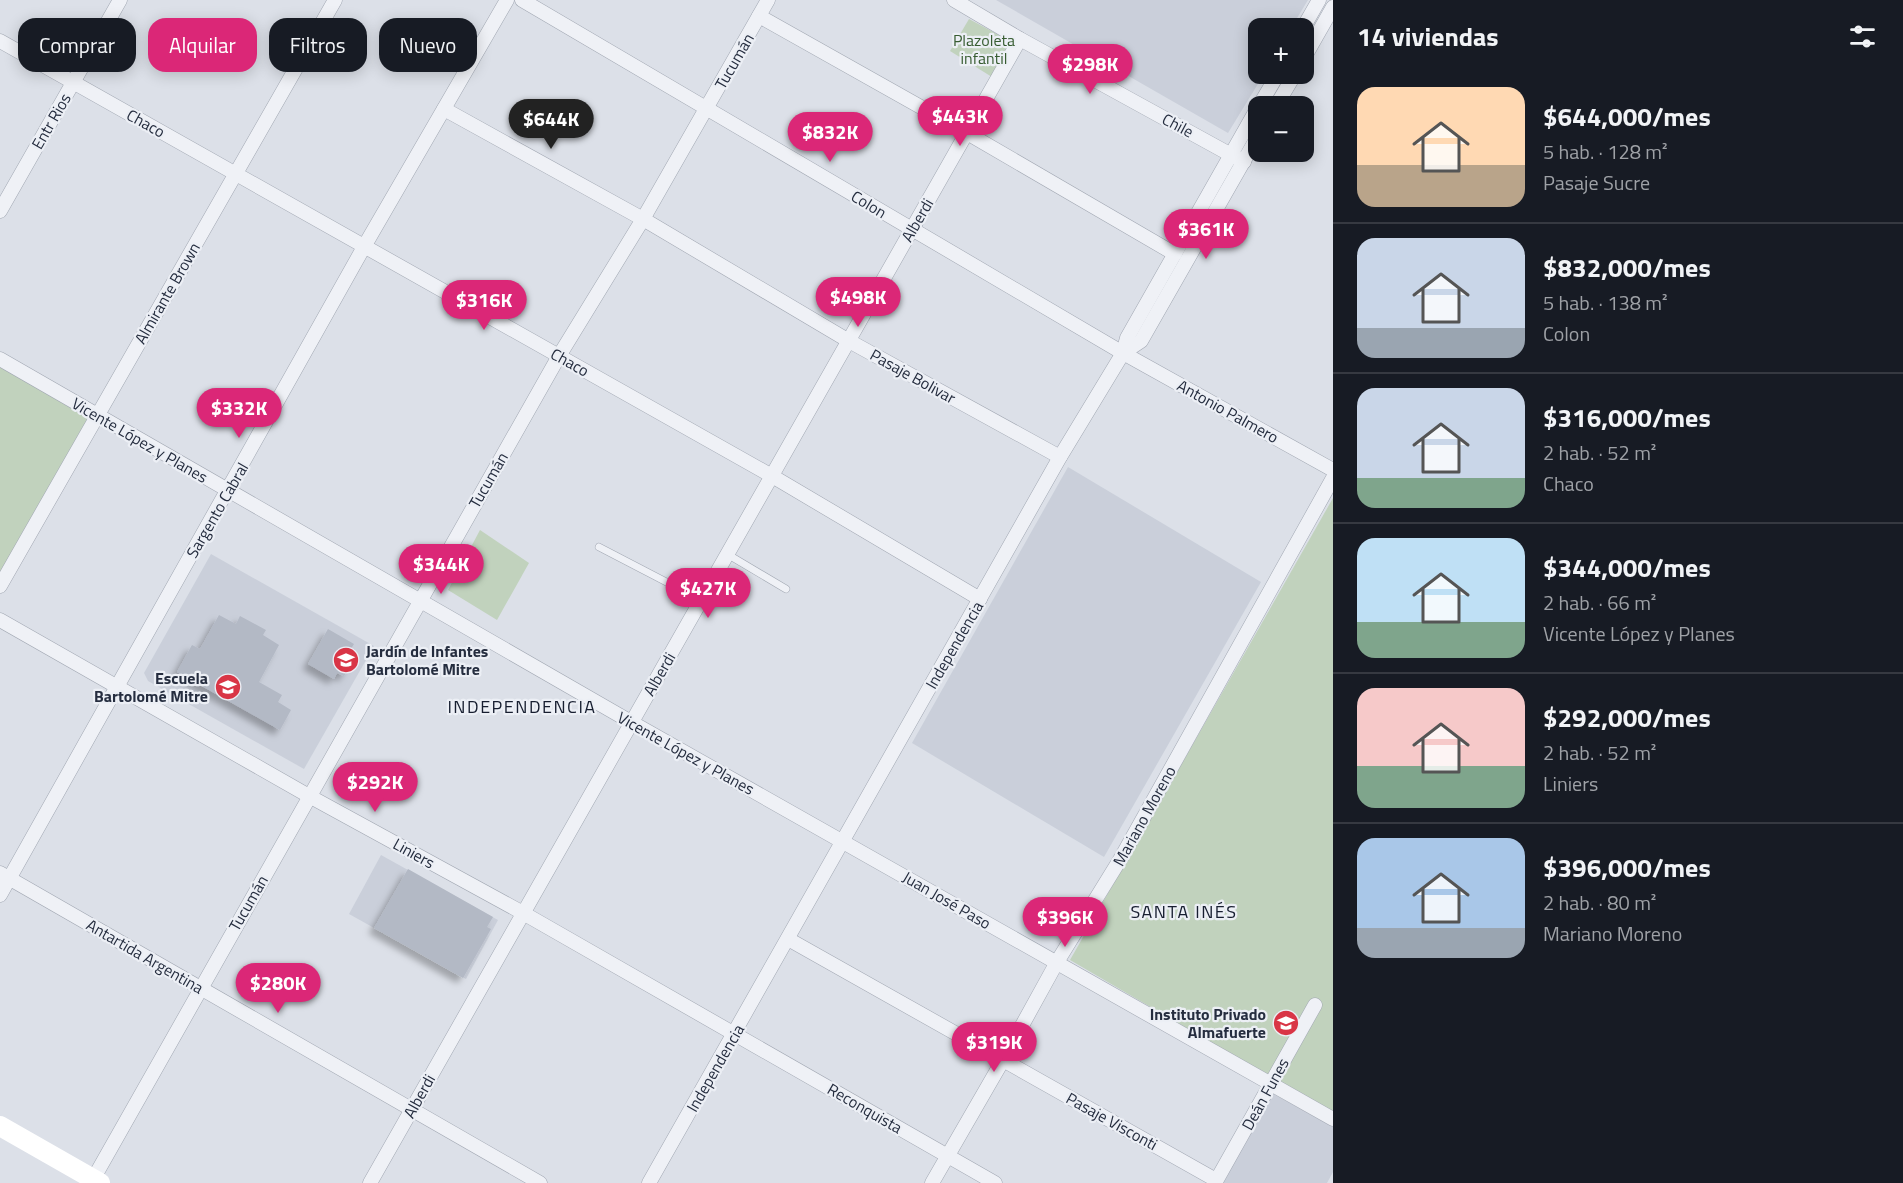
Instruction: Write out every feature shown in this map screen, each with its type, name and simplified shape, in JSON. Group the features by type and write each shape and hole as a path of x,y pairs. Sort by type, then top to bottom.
{"main road":[{"path":"0,1126 95,1182"}],"street":[{"name":"Entr Rios","path":"0,211 120,0"},
{"name":"Almirante Brown","path":"0,586 335,0"},
{"name":"Sargento Cabral","path":"0,895 5,875 117,686 365,245 507,0"},
{"name":"Colon","path":"522,0 1123,353"},
{"name":"Tucumán","path":"95,1182 200,987 420,600 559,356 643,219 768,0"},
{"name":"Chile","path":"954,0 1020,39 1238,158"},
{"path":"1309,18 1319,0"},
{"path":"1314,40 1333,7"},
{"path":"759,16 967,132 1176,254"},
{"name":"Alberdi","path":"370,1183 1020,39"},
{"name":"Chaco","path":"0,41 772,476 980,599"},
{"name":"Pasaje Bolivar","path":"444,109 643,219 849,341 1060,458"},
{"name":"Independencia","path":"649,1183 1060,458 1123,353 1127,338 1176,254 1238,158 1248,134"},
{"path":"1123,353 1141,341 1238,158 1248,147"},
{"name":"Antonio Palmero","path":"1123,353 1333,470"},
{"name":"Vicente López y Planes","path":"0,359 631,722 843,841"},
{"name":"Mariano Moreno","path":"932,1183 1057,962 1121,858 1333,478"},
{"name":"Liniers","path":"0,620 734,1033"},
{"name":"Juan José Paso","path":"843,841 1333,1119"},
{"name":"Antartida Argentina","path":"5,875 540,1183"},
{"name":"Pasaje Visconti","path":"788,939 1216,1182"},
{"name":"Deán Funes","path":"1216,1182 1315,1005"},
{"name":"Reconquista","path":"734,1033 995,1183"}],"lane":[{"path":"599,547 701,600"},
{"path":"727,554 786,589"}],"shaded area":[{"path":"996,0 1308,0 1297,18 1248,18 1248,84 1258,84 1251,96 1248,96 1248,100 1228,133"},
{"path":"1068,467 1261,582 1104,857 912,743"},
{"path":"211,554 374,646 304,769 148,681 144,673"},
{"path":"381,855 498,920 466,979 349,914"},
{"path":"1272,1093 1333,1127 1333,1172 1327,1183 1220,1183"}],"green space":[{"name":"Plazoleta infantil","path":"969,19 1012,42 992,77 950,51"},
{"path":"0,359 97,416 0,586"},
{"path":"1333,498 1333,1112 1070,960"},
{"path":"480,530 529,563 497,620 448,590"}],"building":[{"path":"219,615 236,624 240,616 266,630 263,635 279,645 259,682 282,695 278,702 291,710 280,730 177,672 192,645 200,649"},
{"path":"328,629 354,644 349,652 356,656 344,676 337,673 334,679 308,664"},
{"path":"408,869 493,917 487,927 491,929 463,978 374,928"}],"place":[{"name":"Jardín de Infantes Bartolomé Mitre","path":"346,660"},
{"name":"Escuela Bartolomé Mitre","path":"228,687"},
{"name":"Instituto Privado Almafuerte","path":"1286,1023"}],"district":[{"name":"INDEPENDENCIA","path":"522,706"},
{"name":"SANTA INÉS","path":"1184,911"}]}
